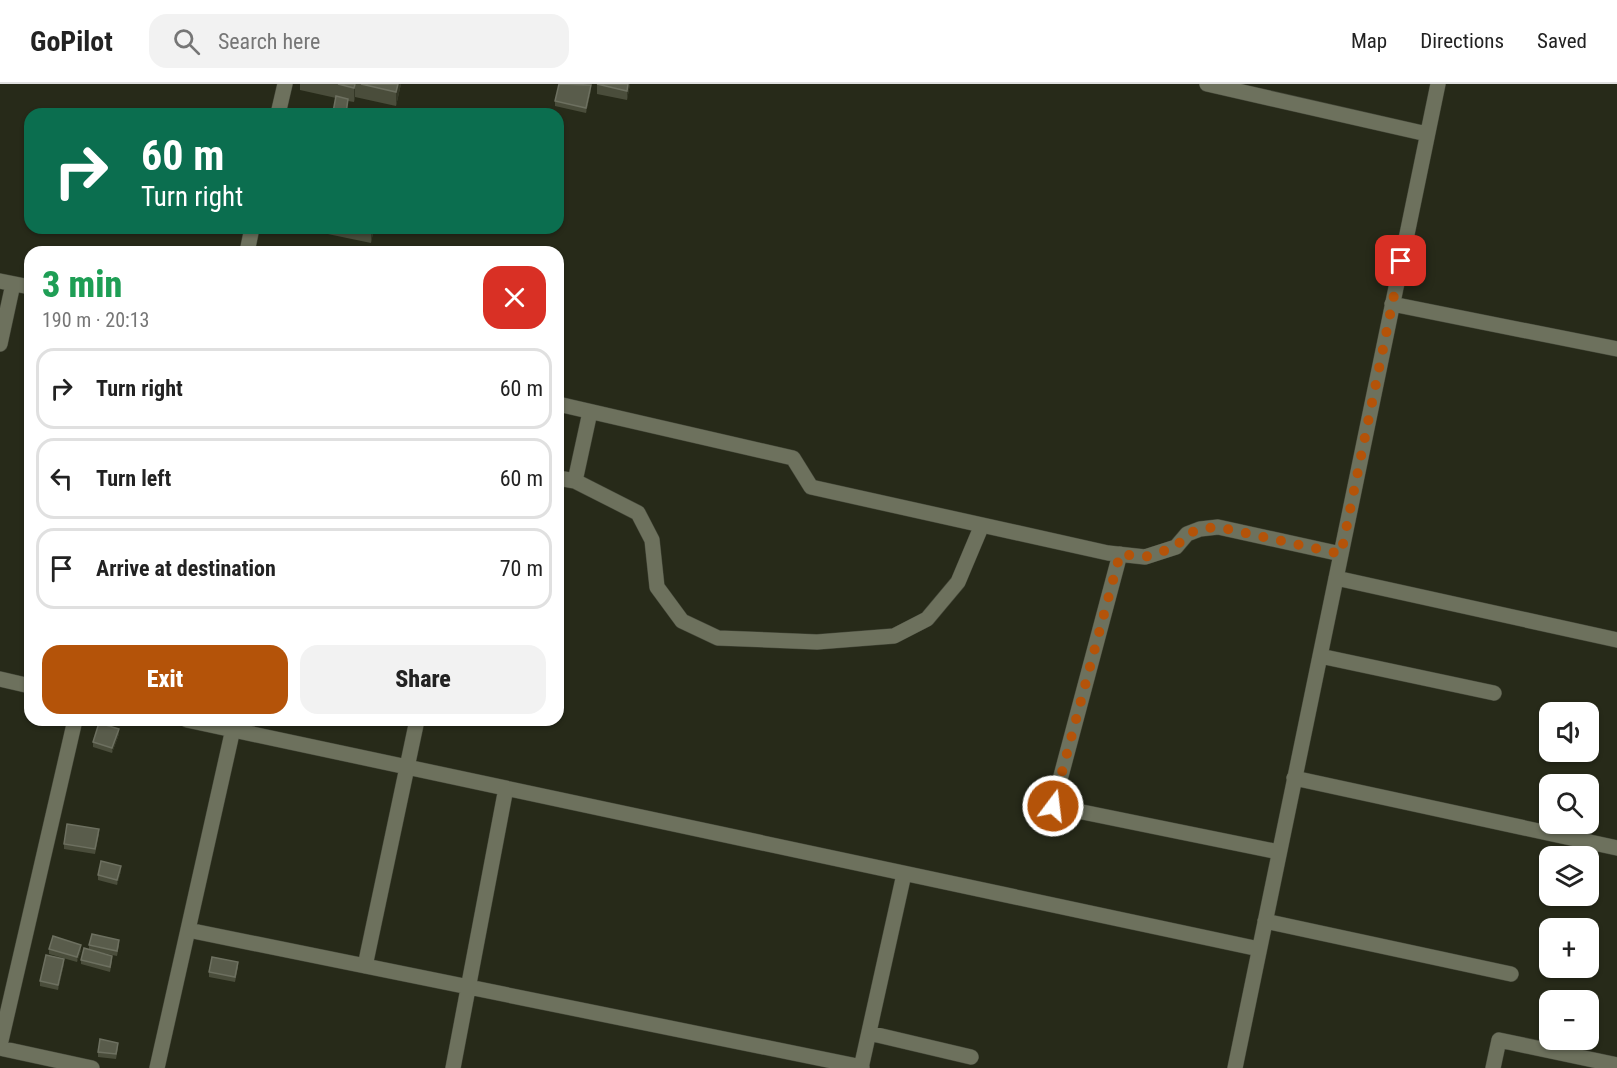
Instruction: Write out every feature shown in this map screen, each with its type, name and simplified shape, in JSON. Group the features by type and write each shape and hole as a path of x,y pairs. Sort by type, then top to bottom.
{"street":[{"path":"279,108 285,84"},
{"path":"1207,84 1427,134"},
{"path":"1235,1068 1438,84"},
{"path":"0,344 6,282 24,286"},
{"path":"1392,304 1617,349"},
{"path":"564,406 793,458 811,487 1108,554 1145,557 1176,547 1187,534 1200,529 1218,527 1341,554"},
{"path":"575,481 590,412"},
{"path":"564,479 575,481 638,513 652,540 657,587 682,621 718,638 817,642 894,636 927,619 958,582 982,525"},
{"path":"1120,554 1053,806 1279,852"},
{"path":"1336,578 1617,640"},
{"path":"1320,656 1494,693"},
{"path":"0,679 24,685"},
{"path":"74,726 0,1046 92,1068"},
{"path":"157,1068 234,726"},
{"path":"238,726 407,767 1259,949"},
{"path":"365,966 416,726"},
{"path":"1294,778 1617,848"},
{"path":"453,1068 506,788"},
{"path":"188,930 862,1068 904,874"},
{"path":"1265,921 1511,974"},
{"path":"869,1033 971,1057"},
{"path":"1493,1068 1499,1040 1617,1065"}],"building":[{"path":"338,84 355,84 354,88"},
{"path":"361,84 398,84 396,92"},
{"path":"559,84 591,85 586,108 555,101"},
{"path":"597,84 628,84 627,91"},
{"path":"336,96 348,99 347,108 334,108"},
{"path":"98,726 119,729 112,748 93,742"},
{"path":"67,824 99,829 95,849 64,844"},
{"path":"101,861 121,866 117,880 98,875"},
{"path":"92,934 119,940 117,951 89,945"},
{"path":"53,936 81,945 77,957 49,949"},
{"path":"84,948 112,956 110,967 81,960"},
{"path":"46,955 64,959 58,985 40,981"},
{"path":"212,957 238,962 235,977 209,972"},
{"path":"100,1039 118,1043 116,1054 98,1052"}],"route":[{"path":"1053,806 1120,554 1145,557 1176,547 1187,534 1200,529 1218,527 1341,554 1401,261"}]}
